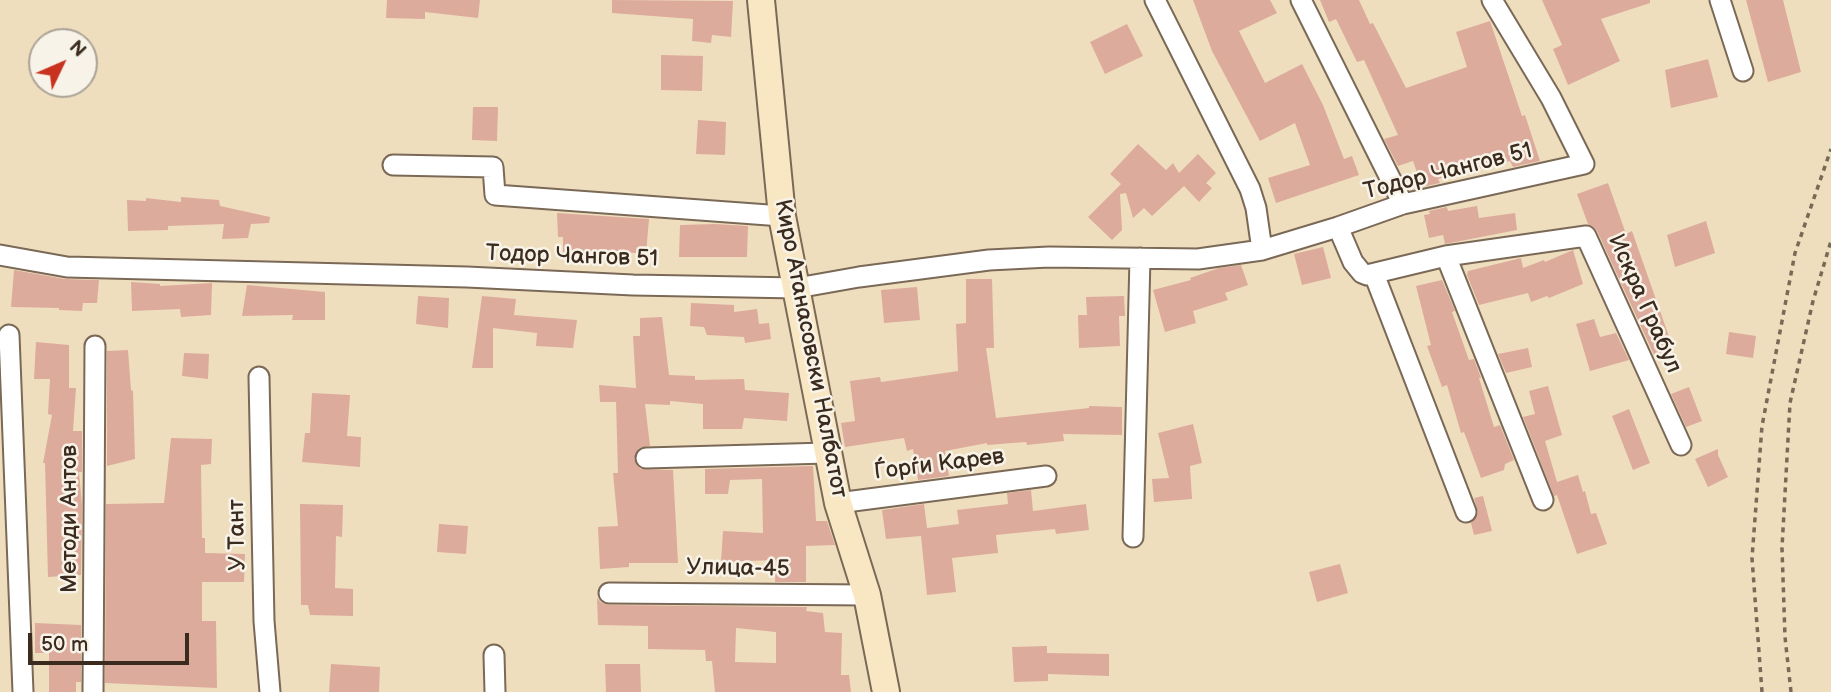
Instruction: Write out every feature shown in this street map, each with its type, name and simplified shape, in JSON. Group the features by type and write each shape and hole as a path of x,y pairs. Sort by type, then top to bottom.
{"street":[{"name":"Киро Атанасовски Налбатот","path":"761,0 782,216 838,503 867,595 886,692"},
{"path":"1155,0 1250,189 1256,208 1262,250"},
{"path":"1301,0 1403,204"},
{"name":"Тодор Чангов 51","path":"0,255 67,267 797,288 859,276 989,260 1049,257 1198,259 1262,250 1403,204 1584,164 1550,97 1492,0"},
{"path":"1720,0 1743,71"},
{"path":"393,165 493,167 495,195 782,216"},
{"path":"1338,227 1356,267 1362,273 1374,274 1466,513"},
{"name":"Искра Грабул","path":"1374,274 1446,256 1586,236 1681,445"},
{"path":"1446,256 1543,500"},
{"path":"1133,537 1140,258"},
{"path":"9,335 23,692"},
{"name":"Методи Антов","path":"93,692 95,346"},
{"name":"У Тант","path":"260,377 264,621 270,692"},
{"path":"646,458 828,453"},
{"name":"Ѓорѓи Карев","path":"838,503 1046,477"},
{"name":"Улица-45","path":"609,593 867,595"},
{"path":"494,654 495,692"}],"path":[{"path":"1762,692 1752,558 1762,426 1795,253 1831,149"},
{"path":"1791,692 1785,637 1782,548 1790,403 1813,301 1831,241"}],"building":[{"path":"387,0 480,0 478,18 425,12 425,19 386,18"},
{"path":"612,0 733,1 731,37 712,35 711,43 692,41 693,19 612,13"},
{"path":"1193,0 1270,0 1277,13 1239,31 1265,83 1302,64 1323,105 1344,159 1352,156 1359,175 1276,203 1268,178 1310,165 1295,123 1260,141 1212,51"},
{"path":"1320,0 1359,0 1406,88 1467,67 1456,32 1490,21 1540,161 1513,167 1510,161 1438,179 1440,183 1422,187 1413,161 1398,166 1384,139 1398,135 1364,60 1357,62 1336,19 1329,22"},
{"path":"1542,0 1650,0 1650,3 1601,19 1620,61 1568,85 1553,49 1562,45"},
{"path":"1746,0 1783,0 1801,72 1768,82"},
{"path":"1127,24 1143,56 1105,74 1090,42"},
{"path":"661,55 703,56 702,91 661,90"},
{"path":"1708,59 1718,97 1671,108 1665,70"},
{"path":"473,107 498,107 497,141 472,140"},
{"path":"698,120 726,122 725,155 696,154"},
{"path":"1138,144 1166,170 1173,163 1179,173 1198,154 1216,173 1206,183 1212,188 1199,202 1184,186 1152,216 1144,208 1133,218 1126,193 1120,194 1122,230 1112,240 1088,217 1121,184 1110,174"},
{"path":"1608,183 1626,234 1632,231 1673,348 1655,357 1597,231 1588,224 1577,194"},
{"path":"181,197 219,200 220,206 270,217 269,223 251,224 248,238 222,239 224,224 128,231 127,200 146,201 146,198 181,202"},
{"path":"1477,206 1479,218 1515,213 1517,230 1445,244 1443,235 1429,238 1424,215 1430,214 1429,211 1447,207 1448,211"},
{"path":"557,213 649,219 646,254 601,250 601,255 563,255 563,237 558,237"},
{"path":"1706,221 1715,253 1675,267 1667,235"},
{"path":"680,225 748,226 747,257 679,257"},
{"path":"1323,247 1331,278 1302,285 1294,254"},
{"path":"1573,250 1583,284 1549,298 1547,296 1531,302 1528,293 1479,305 1467,275 1468,271 1521,258 1523,268"},
{"path":"1241,265 1248,285 1225,293 1228,300 1193,311 1196,323 1165,332 1153,290 1191,280 1190,278 1219,268"},
{"path":"14,270 65,279 99,280 97,303 83,303 82,311 11,307"},
{"path":"966,279 992,279 994,348 986,348 996,418 1089,406 1122,407 1122,435 1063,434 1064,441 1027,445 1026,442 987,443 945,451 949,476 918,480 913,449 907,451 904,438 845,447 841,423 855,421 850,381 880,377 881,382 958,371 956,324 966,323"},
{"path":"1442,280 1455,311 1452,312 1469,360 1474,359 1481,378 1494,427 1500,425 1514,460 1505,464 1504,470 1481,478 1464,432 1461,433 1447,385 1442,387 1427,346 1431,345 1416,286"},
{"path":"131,282 160,286 212,283 211,315 181,317 180,309 132,311"},
{"path":"247,285 325,292 325,320 292,320 293,315 242,316"},
{"path":"917,287 920,320 884,323 881,290"},
{"path":"418,296 449,298 448,328 416,324"},
{"path":"482,296 516,299 514,315 577,320 573,348 536,346 537,333 493,328 493,368 472,368"},
{"path":"1124,296 1125,316 1119,316 1120,346 1079,348 1078,315 1087,315 1086,297"},
{"path":"691,303 734,305 734,312 757,309 759,324 769,323 771,339 745,343 744,337 707,335 704,327 690,326"},
{"path":"662,317 669,375 695,376 695,380 744,379 745,390 789,393 787,421 744,418 742,429 703,429 703,404 670,401 670,405 645,404 650,446 639,448 634,459 641,469 673,470 678,563 629,563 629,567 600,569 598,527 618,526 613,473 618,473 616,402 600,402 599,385 636,388 633,336 640,336 640,318"},
{"path":"1594,319 1600,337 1616,333 1629,360 1590,371 1576,324"},
{"path":"1729,332 1756,336 1753,358 1726,354"},
{"path":"36,342 69,345 69,388 76,388 73,431 82,431 82,472 79,472 82,505 81,575 48,577 43,463 52,415 48,414 50,379 34,379"},
{"path":"1528,348 1532,367 1506,373 1498,354"},
{"path":"128,350 133,391 135,459 107,466 107,351"},
{"path":"184,353 209,354 208,379 182,376"},
{"path":"1548,386 1562,435 1545,441 1557,482 1578,475 1591,514 1596,513 1607,544 1577,554 1557,495 1554,496 1523,417 1535,414 1529,391"},
{"path":"1689,387 1702,421 1686,427 1671,394"},
{"path":"312,393 350,395 347,436 361,437 360,467 302,462 305,433 310,433"},
{"path":"1629,409 1650,463 1633,470 1612,416"},
{"path":"1193,424 1202,463 1190,466 1192,499 1154,502 1152,479 1169,478 1158,433"},
{"path":"171,438 212,439 211,464 201,465 202,538 205,538 205,553 245,554 244,582 202,582 202,621 216,621 217,688 105,683 106,504 164,503"},
{"path":"1718,449 1728,477 1708,487 1695,459"},
{"path":"813,466 816,521 827,521 835,545 806,546 806,582 775,582 776,560 721,562 723,531 763,533 762,479 730,480 728,494 705,494 705,469"},
{"path":"1031,490 1033,511 1086,504 1089,530 1056,534 1055,529 996,535 998,553 952,558 956,592 927,595 921,536 886,539 882,510 924,504 927,528 959,524 957,510 1008,504 1007,493"},
{"path":"1483,496 1492,531 1474,535 1471,523 1478,513 1474,498"},
{"path":"300,504 343,505 342,537 336,536 335,588 353,589 353,616 310,615 308,605 301,605"},
{"path":"439,524 468,526 466,554 437,552"},
{"path":"1340,564 1348,593 1317,602 1309,572"},
{"path":"597,598 609,605 807,607 806,611 823,613 825,632 842,633 841,675 849,675 851,692 715,692 712,661 706,661 705,650 648,649 648,626 598,625","holes":["736,628 776,632 776,663 735,662"]},
{"path":"35,623 81,625 81,682 76,682 76,692 49,692 49,653 35,653"},
{"path":"1047,646 1047,653 1109,654 1109,676 1048,674 1048,681 1014,682 1012,647"},
{"path":"331,664 380,667 379,692 329,692"},
{"path":"605,664 640,664 641,692 606,692"}]}
